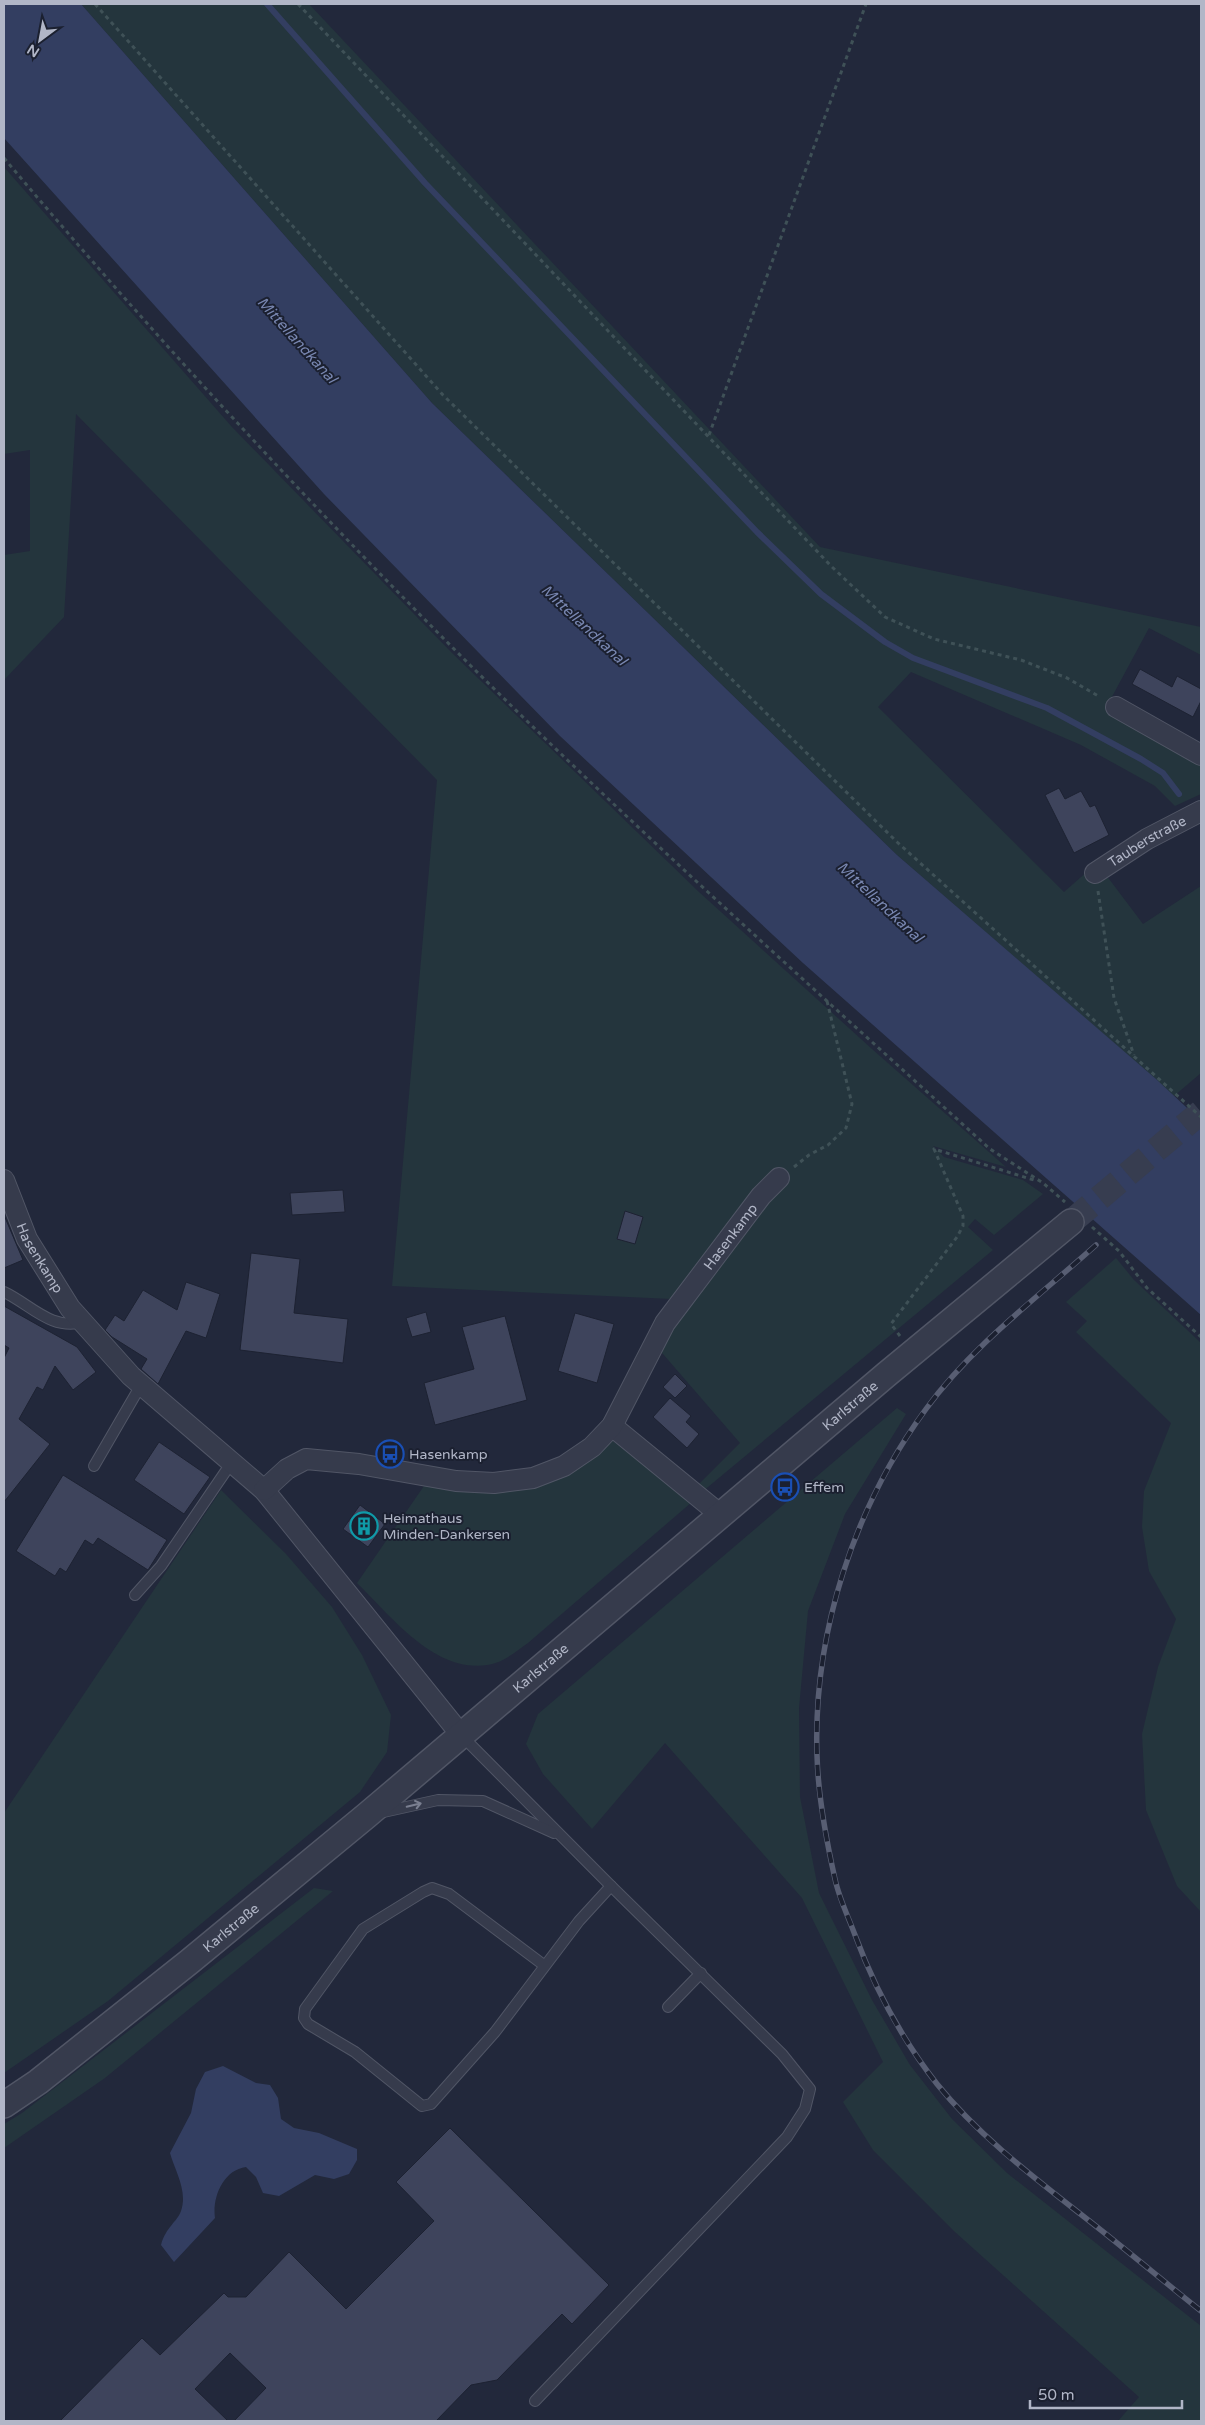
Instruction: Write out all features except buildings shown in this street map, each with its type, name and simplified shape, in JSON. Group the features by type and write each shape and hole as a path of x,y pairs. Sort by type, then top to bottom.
{"street":[{"path":"1116,707 1201,755"},
{"name":"Tauberstraße","path":"1095,873 1147,839 1201,811"},
{"name":"Hasenkamp","path":"264,1490 287,1468 306,1459 359,1464 456,1481 494,1483 533,1478 564,1466 592,1447 612,1426 665,1323 761,1196 779,1178"},
{"name":"Hasenkamp","path":"4,1180 27,1239 70,1308 141,1384 264,1490 462,1736"},
{"name":"Karlstraße","path":"4,2105 38,2082 174,1974 366,1816 893,1369 1077,1219"},
{"path":"612,1426 722,1516"}],"lane":[{"path":"4,1292 57,1323 70,1326 83,1322"},
{"path":"94,1466 141,1384"},
{"path":"135,1595 160,1566 232,1462"},
{"path":"462,1736 610,1886 782,2054 810,2090 805,2109 787,2137 535,2400"},
{"path":"366,1816 438,1800 483,1801 560,1835"},
{"path":"545,1966 449,1894 432,1888 363,1929 305,2009 304,2018 308,2024 355,2052 422,2106 431,2104 483,2046 545,1966 579,1921 610,1886"},
{"path":"668,2007 701,1973"}],"path":[{"path":"95,4 443,395 897,842 1201,1116"},
{"path":"298,4 709,435 831,566 885,617 934,639 1021,660 1058,674 1116,707"},
{"path":"709,435 866,4"},
{"path":"4,158 73,240 300,489 470,665 650,838 990,1149 1043,1182 1077,1219 1119,1251 1147,1288 1201,1338"},
{"path":"1095,873 1114,998 1135,1056"},
{"path":"779,1178 809,1155 828,1145 846,1128 852,1104 827,1000"},
{"path":"898,1333 891,1324 963,1226 963,1216 934,1149 1043,1182"}],"shaded area":[{"path":"81,4 309,4 820,547 1201,627 1201,655 1149,628 1107,706 1201,759 1201,794 1175,806 1155,786 1081,745 911,672 878,707 1064,892 1097,863 1143,924 1201,886 1201,1073 1174,1096 897,855 432,403"},
{"path":"4,167 232,427 452,653 699,892 872,1049 1006,1167 933,1146 944,1157 1023,1180 1043,1194 994,1235 975,1219 968,1227 993,1250 702,1492 695,1488 740,1443 650,1339 672,1299 392,1286 437,780 76,414 64,617 4,680 4,555 30,551 30,450 4,454"},
{"path":"1116,1258 1134,1280 1201,1343 1201,1912 1177,1886 1146,1810 1142,1734 1158,1667 1176,1619 1149,1571 1142,1527 1144,1491 1171,1423 1076,1332 1087,1321 1066,1302"},
{"path":"897,1408 906,1414 845,1514 808,1611 799,1708 800,1797 819,1893 872,2000 910,2065 952,2119 1007,2173 1201,2326 1201,2421 1118,2421 1139,2397 955,2232 873,2150 843,2102 883,2062 802,1898 665,1743 592,1829 543,1774 526,1744 538,1714"},
{"path":"609,1438 692,1502 528,1643 504,1660 487,1665 468,1665 449,1660 432,1651 399,1626 357,1583 426,1483 490,1489"},
{"path":"221,1490 286,1554 332,1607 362,1655 391,1715 387,1752 360,1792 108,2001 4,2073 4,1813"},
{"path":"314,1888 333,1891 105,2078 4,2148 4,2124 22,2113"}],"water":[{"name":"Mittellandkanal","path":"4,4 81,4 432,403 897,855 1156,1079 1201,1121 1201,1315 803,963 560,736 324,494 4,138"},
{"path":"223,2066 256,2083 270,2085 278,2098 281,2119 294,2128 319,2133 357,2149 357,2160 349,2174 334,2179 315,2175 279,2196 263,2193 256,2177 246,2167 238,2169 225,2179 217,2194 215,2218 174,2262 161,2245 179,2215 183,2204 180,2181 170,2153 191,2113 196,2089 205,2072"}],"waterway":[{"path":"267,4 425,183 757,532 821,594 885,642 913,658 1047,708 1141,759 1163,773 1179,794"}],"tunnel":[{"path":"1071,1222 1201,1112"}],"railway":[{"path":"1096,1245 1006,1323 944,1386 900,1447 878,1487 859,1529 843,1573 822,1663 818,1709 817,1755 819,1786 829,1849 841,1900 880,1994 924,2067 953,2103 1006,2154 1201,2311"}],"place":[{"name":"Hasenkamp","path":"390,1454"},
{"name":"Effem","path":"785,1487"},
{"name":"Heimathaus Minden-Dankersen","path":"364,1526"}]}
